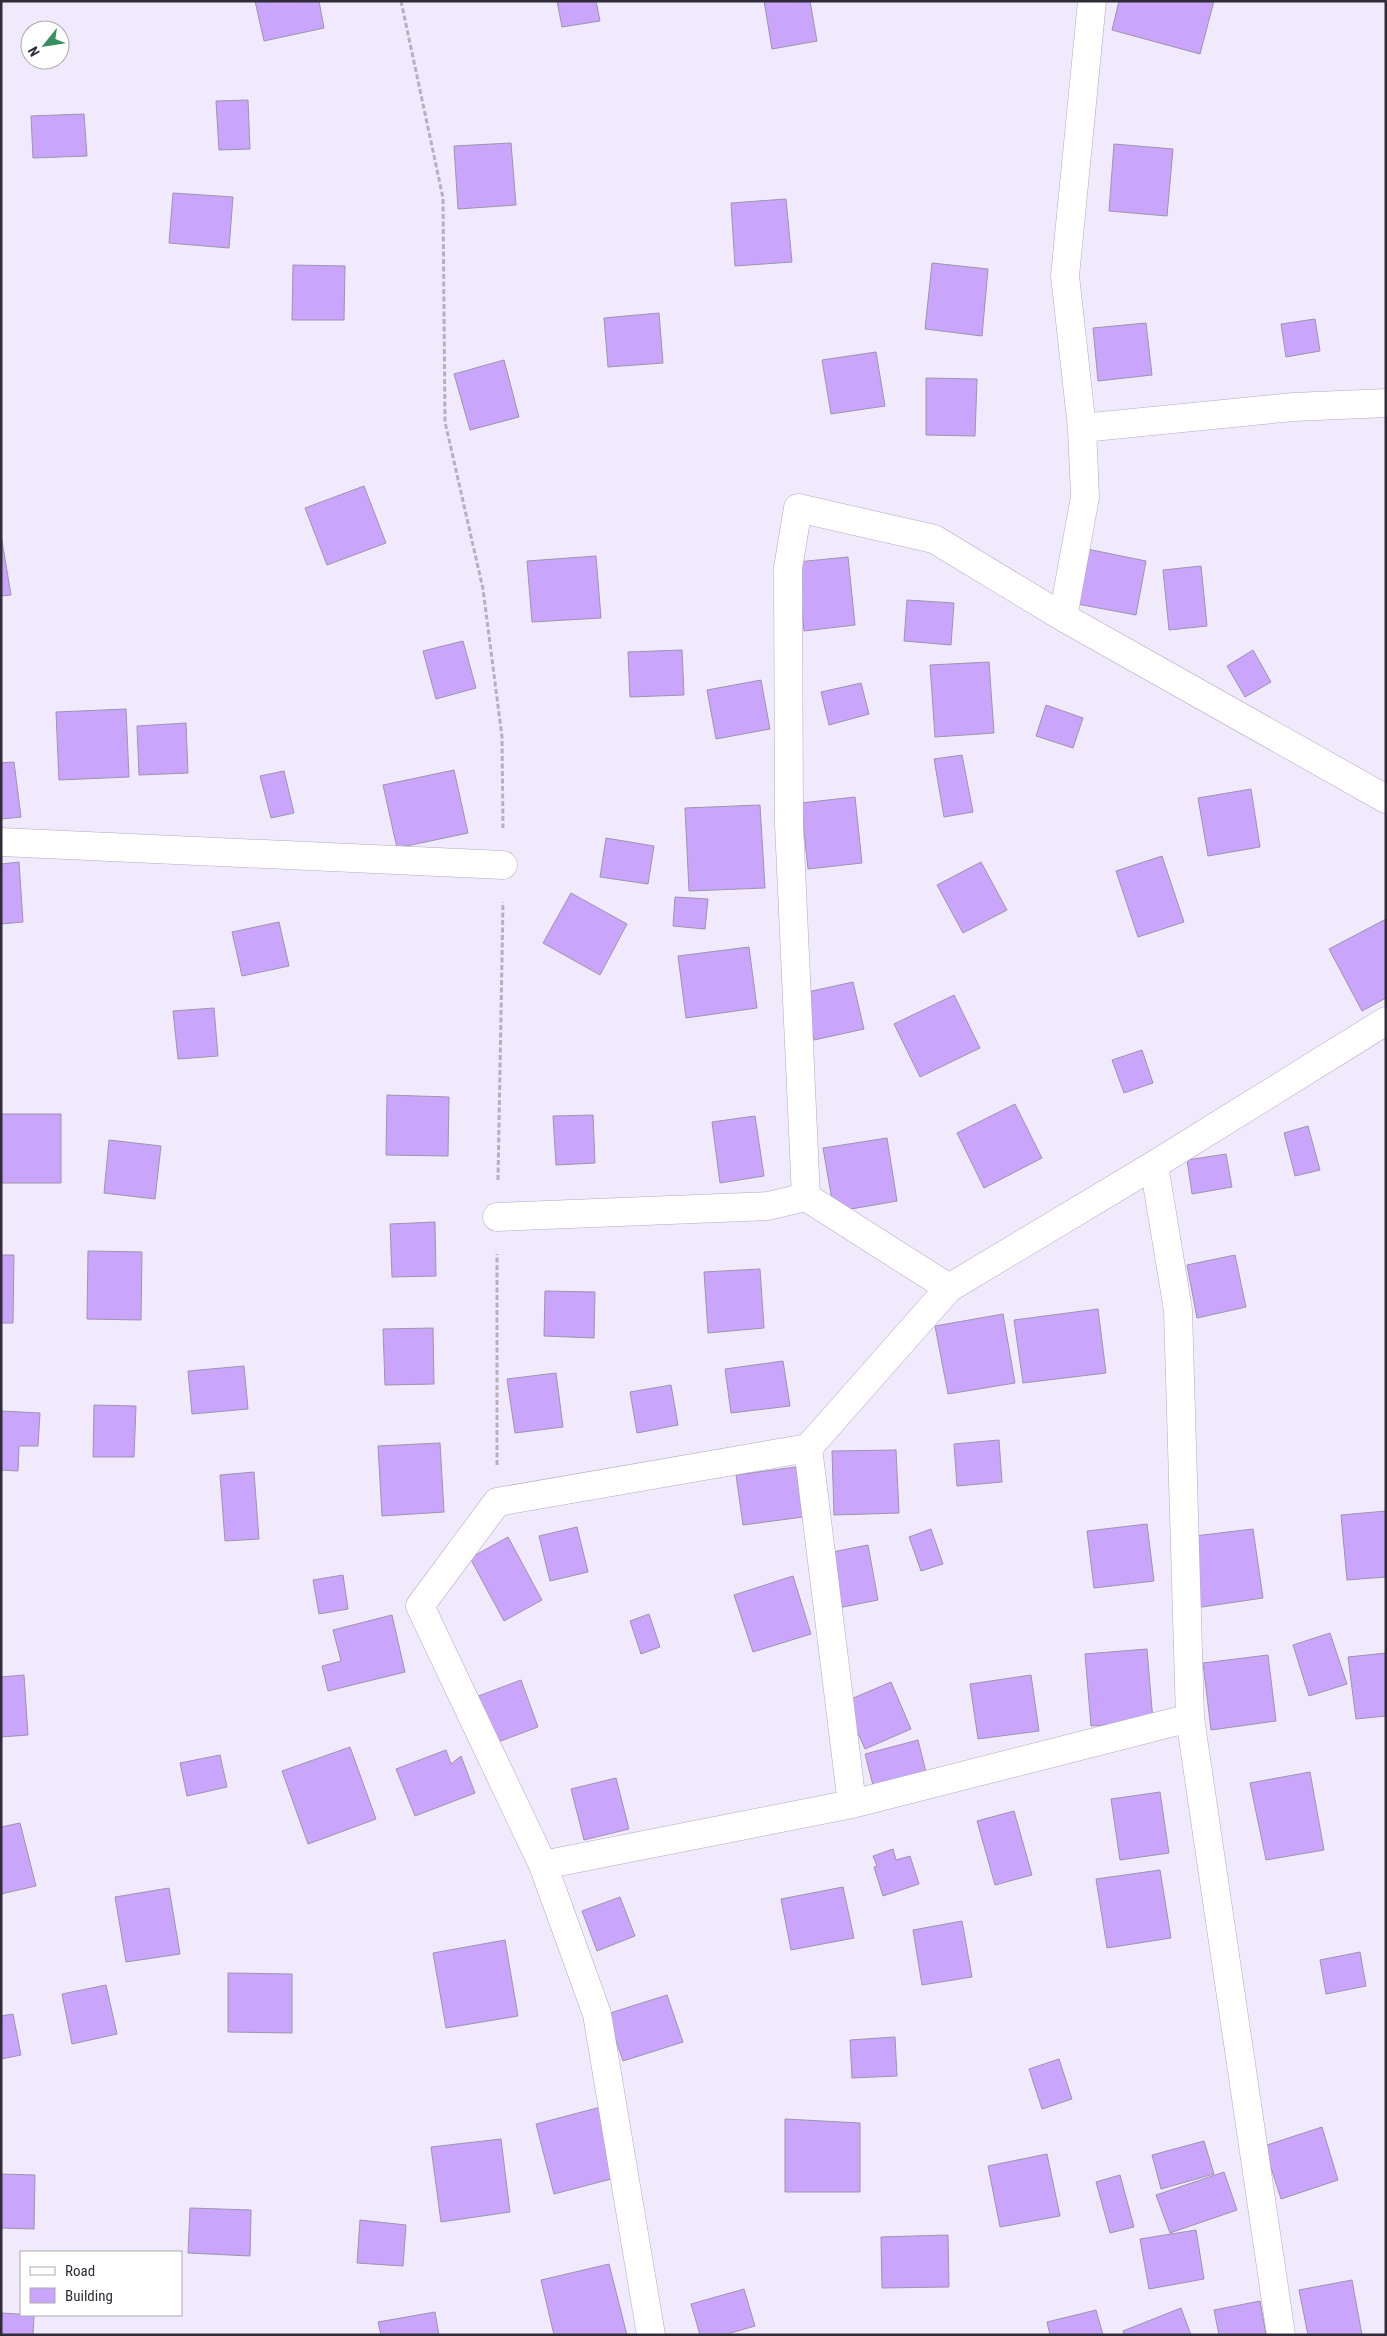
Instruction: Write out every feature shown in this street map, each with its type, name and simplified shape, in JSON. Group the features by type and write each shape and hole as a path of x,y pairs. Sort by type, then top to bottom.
{"street":[{"path":"1063,617 1085,497 1082,428 1065,276 1092,1"},
{"path":"1082,428 1293,407 1386,403"},
{"path":"806,1197 789,814 788,568 798,508 934,539 1063,617 1386,800"},
{"path":"1,842 503,865"},
{"path":"651,2335 597,2014 543,1866 420,1606 496,1502 808,1448 950,1288 1154,1165 1386,1021"},
{"path":"1154,1165 1178,1310 1190,1718 1281,2335"},
{"path":"497,1217 768,1206 806,1197 950,1288"},
{"path":"808,1448 852,1804"},
{"path":"543,1866 852,1804 1190,1718"}],"path":[{"path":"400,1 443,198 444,422 483,588 502,737 503,865 497,1217 496,1502"}],"building":[{"path":"255,1 319,1 324,28 264,41"},
{"path":"557,1 596,1 600,21 562,27"},
{"path":"764,1 810,1 817,41 772,49"},
{"path":"1119,1 1214,1 1200,54 1112,30"},
{"path":"248,100 250,149 219,150 216,101"},
{"path":"84,114 87,156 33,158 31,116"},
{"path":"511,143 516,205 458,209 454,146"},
{"path":"1114,144 1173,149 1167,216 1109,211"},
{"path":"173,193 233,197 229,248 169,243"},
{"path":"786,199 792,262 735,266 731,203"},
{"path":"932,263 988,269 982,336 925,329"},
{"path":"293,265 345,266 344,320 292,320"},
{"path":"659,313 663,363 608,367 604,318"},
{"path":"1315,319 1320,351 1286,357 1281,324"},
{"path":"1146,323 1152,375 1098,381 1093,328"},
{"path":"876,352 885,406 831,414 822,360"},
{"path":"504,360 519,417 470,430 454,374"},
{"path":"926,378 977,379 975,436 926,435"},
{"path":"364,486 386,543 327,565 305,508"},
{"path":"1,535 11,595 1,596"},
{"path":"1087,549 1146,561 1136,615 1077,604"},
{"path":"596,556 601,618 532,622 527,561"},
{"path":"848,557 855,625 804,631 797,562"},
{"path":"1201,566 1207,626 1169,630 1163,570"},
{"path":"907,600 954,603 951,645 904,641"},
{"path":"463,641 476,688 436,699 423,651"},
{"path":"682,650 684,695 630,697 628,652"},
{"path":"1253,650 1271,682 1245,697 1227,666"},
{"path":"989,662 994,733 935,737 930,665"},
{"path":"761,680 770,729 716,739 707,690"},
{"path":"861,683 869,714 829,725 821,692"},
{"path":"1046,705 1083,718 1073,748 1036,736"},
{"path":"126,709 129,777 59,780 56,712"},
{"path":"186,723 188,773 139,775 137,726"},
{"path":"962,755 973,812 944,817 934,759"},
{"path":"14,762 21,817 1,819 1,763"},
{"path":"454,770 468,833 397,848 383,785"},
{"path":"284,771 294,813 271,818 260,776"},
{"path":"1251,789 1260,847 1208,856 1198,798"},
{"path":"855,797 862,863 808,869 801,803"},
{"path":"760,805 765,888 689,891 685,808"},
{"path":"606,838 654,846 648,884 600,877"},
{"path":"1162,856 1184,922 1138,937 1116,871"},
{"path":"19,862 23,922 1,924 1,864"},
{"path":"981,862 1007,910 963,933 937,885"},
{"path":"571,893 627,924 600,975 543,943"},
{"path":"675,897 708,899 705,929 673,926"},
{"path":"1386,919 1386,998 1362,1011 1329,949"},
{"path":"279,922 289,966 242,976 232,932"},
{"path":"749,947 757,1008 686,1018 678,956"},
{"path":"853,982 864,1029 814,1040 803,993"},
{"path":"954,995 980,1048 920,1077 894,1024"},
{"path":"214,1008 218,1056 178,1059 173,1011"},
{"path":"1142,1050 1153,1083 1124,1093 1112,1060"},
{"path":"387,1095 449,1097 448,1156 386,1155"},
{"path":"1015,1104 1042,1158 984,1188 957,1133"},
{"path":"1,1114 61,1114 61,1183 1,1183"},
{"path":"593,1115 595,1163 556,1165 553,1116"},
{"path":"755,1116 764,1176 720,1183 712,1122"},
{"path":"1308,1126 1320,1170 1295,1176 1284,1133"},
{"path":"887,1138 897,1201 834,1212 823,1148"},
{"path":"109,1140 161,1146 155,1199 104,1193"},
{"path":"1226,1154 1232,1187 1192,1194 1187,1160"},
{"path":"435,1222 436,1276 392,1277 390,1224"},
{"path":"88,1251 142,1252 141,1320 87,1319"},
{"path":"1,1255 14,1255 13,1323 1,1323"},
{"path":"1235,1255 1246,1307 1197,1318 1187,1265"},
{"path":"760,1269 764,1328 708,1333 704,1272"},
{"path":"545,1291 595,1292 594,1338 544,1336"},
{"path":"1098,1309 1106,1373 1023,1383 1014,1320"},
{"path":"1003,1314 1015,1383 948,1394 935,1326"},
{"path":"433,1328 434,1384 385,1385 383,1329"},
{"path":"783,1361 790,1406 731,1413 725,1369"},
{"path":"244,1366 248,1409 192,1414 188,1371"},
{"path":"556,1373 563,1427 515,1433 507,1379"},
{"path":"671,1385 678,1425 637,1433 630,1392"},
{"path":"94,1405 136,1406 134,1457 93,1457"},
{"path":"1,1411 40,1413 38,1446 19,1446 18,1471 1,1470"},
{"path":"999,1440 1002,1482 957,1486 954,1444"},
{"path":"440,1443 444,1512 382,1516 378,1446"},
{"path":"896,1450 899,1513 834,1515 832,1451"},
{"path":"796,1467 803,1517 743,1525 736,1475"},
{"path":"254,1472 259,1539 225,1541 220,1475"},
{"path":"1386,1511 1386,1577 1347,1580 1341,1515"},
{"path":"1147,1524 1154,1581 1094,1588 1087,1531"},
{"path":"577,1527 588,1572 550,1581 539,1536"},
{"path":"931,1529 943,1564 921,1571 909,1537"},
{"path":"1253,1529 1263,1598 1195,1608 1186,1537"},
{"path":"508,1537 542,1600 504,1621 470,1558"},
{"path":"868,1545 878,1600 828,1610 817,1555"},
{"path":"343,1575 348,1609 319,1614 313,1580"},
{"path":"793,1576 811,1634 753,1652 734,1595"},
{"path":"649,1614 660,1647 641,1654 630,1621"},
{"path":"392,1615 405,1672 328,1691 322,1666 341,1661 333,1630"},
{"path":"1330,1633 1347,1684 1309,1696 1293,1645"},
{"path":"1147,1649 1153,1721 1091,1726 1085,1654"},
{"path":"1386,1653 1386,1716 1356,1719 1348,1657"},
{"path":"1268,1655 1276,1721 1211,1730 1203,1663"},
{"path":"24,1675 28,1735 1,1737 1,1677"},
{"path":"1031,1675 1039,1731 978,1739 970,1684"},
{"path":"521,1680 538,1727 490,1745 473,1698"},
{"path":"891,1682 911,1729 865,1749 844,1702"},
{"path":"918,1740 931,1792 878,1805 865,1754"},
{"path":"350,1747 376,1819 308,1844 282,1771"},
{"path":"446,1750 451,1764 461,1756 475,1793 415,1816 396,1769"},
{"path":"220,1755 227,1787 187,1796 180,1763"},
{"path":"1310,1772 1324,1850 1266,1860 1250,1783"},
{"path":"616,1778 629,1829 584,1840 571,1789"},
{"path":"1160,1792 1169,1853 1120,1860 1111,1799"},
{"path":"1014,1811 1032,1875 995,1885 977,1821"},
{"path":"20,1823 36,1886 1,1894 1,1827"},
{"path":"893,1849 896,1860 910,1856 919,1884 883,1896 874,1867 877,1866 873,1856"},
{"path":"1160,1870 1171,1938 1107,1948 1096,1879"},
{"path":"843,1887 854,1938 791,1950 781,1899"},
{"path":"169,1888 180,1954 126,1962 115,1897"},
{"path":"620,1897 635,1936 597,1951 582,1911"},
{"path":"962,1921 972,1977 922,1985 913,1930"},
{"path":"505,1940 518,2016 446,2028 433,1953"},
{"path":"1360,1952 1366,1986 1326,1994 1320,1960"},
{"path":"228,1973 292,1974 292,2033 228,2032"},
{"path":"106,1985 117,2034 72,2044 62,1994"},
{"path":"667,1995 683,2042 623,2061 607,2014"},
{"path":"13,2014 21,2055 1,2059 1,2016"},
{"path":"895,2037 897,2076 852,2078 850,2040"},
{"path":"1059,2059 1072,2099 1042,2109 1029,2069"},
{"path":"601,2107 619,2177 554,2194 536,2124"},
{"path":"785,2119 860,2123 860,2192 785,2192"},
{"path":"1322,2127 1338,2180 1281,2199 1264,2146"},
{"path":"501,2139 510,2212 441,2222 431,2147"},
{"path":"1204,2141 1214,2174 1161,2189 1152,2155"},
{"path":"1047,2154 1060,2216 1000,2227 988,2166"},
{"path":"1224,2172 1237,2210 1170,2233 1156,2195"},
{"path":"1,2174 35,2175 34,2229 1,2228"},
{"path":"1120,2175 1134,2227 1110,2233 1096,2182"},
{"path":"190,2208 251,2210 250,2256 188,2253"},
{"path":"360,2220 406,2225 403,2266 357,2263"},
{"path":"1196,2230 1204,2279 1149,2289 1140,2239"},
{"path":"948,2235 949,2287 882,2288 881,2237"},
{"path":"609,2264 627,2335 554,2335 541,2280"},
{"path":"1352,2280 1362,2335 1308,2335 1299,2290"},
{"path":"744,2289 755,2326 724,2335 700,2335 691,2304"},
{"path":"1260,2301 1266,2335 1219,2335 1214,2310"},
{"path":"1181,2308 1191,2335 1124,2335 1123,2331"},
{"path":"1096,2310 1103,2335 1050,2335 1047,2322"},
{"path":"435,2312 439,2335 381,2335 378,2322"},
{"path":"1,2313 34,2316 33,2335 1,2335"}]}
